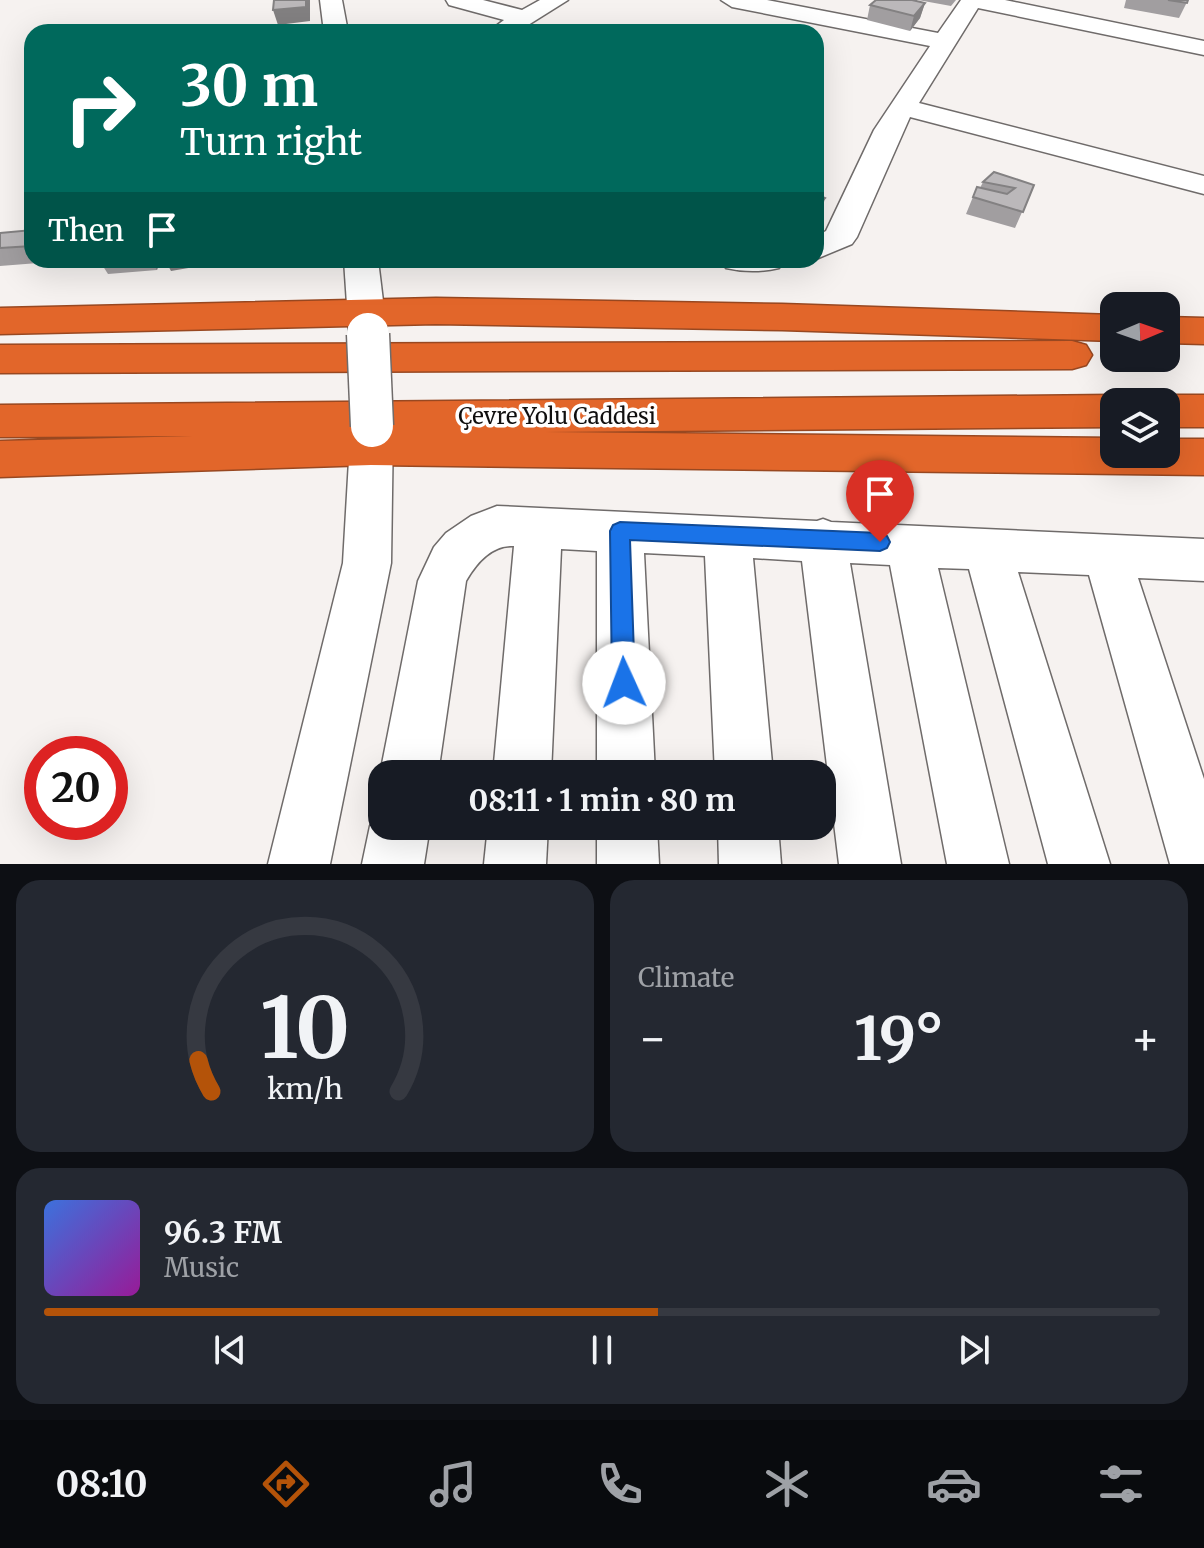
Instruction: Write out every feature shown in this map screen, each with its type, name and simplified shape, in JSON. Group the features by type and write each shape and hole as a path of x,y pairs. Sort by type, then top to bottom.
{"highway":[{"path":"0,321 367,324 436,311 766,316 1100,328"},
{"path":"1180,330 1204,331"},
{"path":"1180,355 1204,354"},
{"path":"0,359 1100,355"},
{"name":"Çevre Yolu Caddesi","path":"0,421 1100,411"},
{"path":"1180,411 1204,411"},
{"path":"0,459 372,437 1204,457"}],"street":[{"path":"331,0 335,24"},
{"path":"457,0 524,18"},
{"path":"514,24 557,0"},
{"path":"732,0 962,15"},
{"path":"931,11 1204,48"},
{"path":"824,245 840,237 888,130 962,15"},
{"path":"903,107 1204,185"},
{"path":"299,864 367,563 372,437 362,268"},
{"path":"411,760 442,581 449,563 461,547 497,526 823,539 1204,560"},
{"path":"523,760 539,528"},
{"path":"620,531 626,760"},
{"path":"727,535 743,760"},
{"path":"823,539 870,864"},
{"path":"909,544 978,864"},
{"path":"987,548 1079,864"},
{"path":"1107,554 1201,864"},
{"path":"393,864 397,840"},
{"path":"515,864 517,840"},
{"path":"627,840 628,864"},
{"path":"749,840 750,864"}],"building":[{"path":"274,0 306,0 306,7 273,10"},
{"path":"876,0 925,3 914,16 870,5"},
{"path":"994,172 1034,185 1023,212 973,197 977,187 1007,194 1015,188 983,182"},
{"path":"24,231 24,246 0,248 0,233"}],"route":[{"path":"624,683 620,531 880,542"}]}
